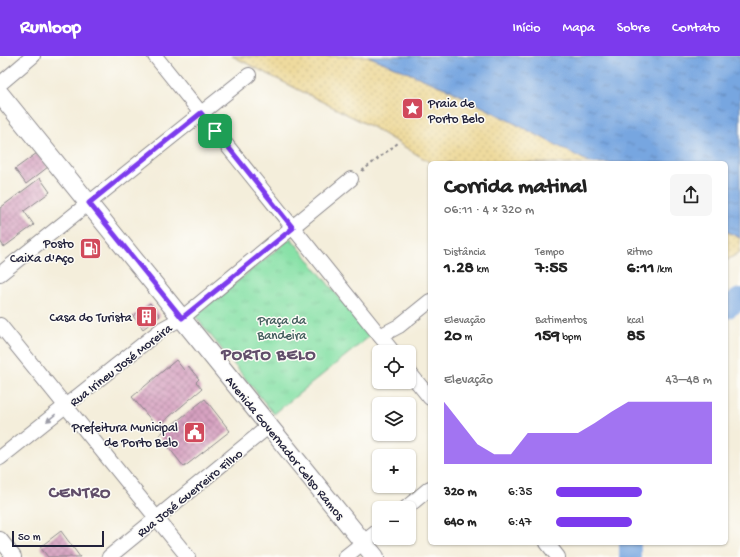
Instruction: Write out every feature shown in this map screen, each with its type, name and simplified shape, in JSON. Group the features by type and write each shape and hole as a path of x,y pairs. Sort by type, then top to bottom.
{"main road":[{"name":"Avenida Governador Celso Ramos","path":"0,94 375,557"}],"street":[{"path":"0,84 33,56"},
{"path":"155,56 387,345"},
{"path":"0,274 249,75"},
{"name":"Rua Irineu José Moreira","path":"0,458 162,329 182,318 351,179"},
{"path":"380,336 399,326 428,303"},
{"path":"0,325 188,557"},
{"path":"416,381 428,396"},
{"name":"Rua José Guerreiro Filho","path":"109,557 270,426"},
{"path":"414,501 428,490"},
{"path":"345,557 372,535"},
{"path":"0,539 14,557"},
{"path":"549,545 558,557"}],"path":[{"path":"351,179 398,143"}],"green space":[{"name":"Praça da Bandeira","path":"291,238 370,336 274,414 195,316"}],"sand":[{"name":"Praia de Porto Belo","path":"232,56 368,56 452,91 587,161 428,161 372,127"},
{"path":"728,232 740,238 740,252 728,260"}],"water":[{"path":"368,56 740,56 740,238 728,232 728,161 587,161 452,91"}],"building":[{"path":"37,153 48,167 26,184 15,169"},
{"path":"40,178 50,192 24,211 34,225 4,247 0,241 0,208"},
{"name":"Casa do Turista","path":"150,303 160,316 143,329 133,316"},
{"path":"176,360 184,370 188,366 199,379 196,382 202,389 157,427 132,397"},
{"name":"Prefeitura Municipal de Porto Belo","path":"205,399 230,431 184,467 159,435"},
{"path":"61,531 80,557 48,557 40,547"}],"waterway":[{"path":"728,307 740,299"},
{"path":"630,545 630,557"}],"place":[{"name":"Praia de Porto Belo","path":"412,109"},
{"name":"Posto Caixa d'Aço","path":"90,249"},
{"name":"Casa do Turista","path":"147,316"},
{"name":"Prefeitura Municipal de Porto Belo","path":"194,433"}],"district":[{"name":"PORTO BELO","path":"269,353"},
{"name":"CENTRO","path":"80,491"}],"route":[{"path":"201,113 215,131 293,228 182,318 89,203 201,113"}]}
